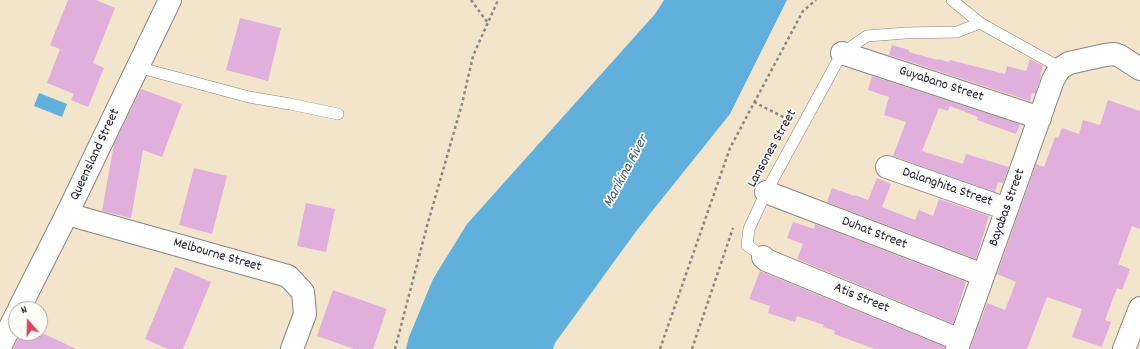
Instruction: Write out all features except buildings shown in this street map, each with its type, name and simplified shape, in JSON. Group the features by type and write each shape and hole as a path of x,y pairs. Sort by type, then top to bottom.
{"street":[{"name":"Queensland Street","path":"23,301 67,214 170,0"},
{"name":"Guyabano Street","path":"842,53 1040,118"},
{"path":"1061,68 1069,63 1105,54 1114,54 1128,60 1140,69"},
{"name":"Bayabas Street","path":"959,344 1053,80 1061,68"},
{"name":"Dalanghita Street","path":"887,167 1007,209"},
{"name":"Duhat Street","path":"766,192 983,275"},
{"name":"Melbourne Street","path":"67,214 288,276 303,292 305,314 292,349"},
{"name":"Atis Street","path":"763,257 766,260 959,344"},
{"path":"1124,349 1140,308"},
{"path":"0,347 8,331"}],"lane":[{"path":"952,0 980,23 1061,68"},
{"path":"842,53 868,36 906,33 957,32 980,23"},
{"name":"Lansones Street","path":"763,257 747,245 749,229 766,192 842,53"},
{"path":"137,67 249,97 338,114"}],"path":[{"path":"471,0 488,23"},
{"path":"395,349 426,226 462,104 473,56 498,0"},
{"path":"660,349 730,148 803,11 816,0"},
{"path":"754,102 802,127"},
{"path":"692,349 734,225"}],"water":[{"name":"Marikina River","path":"664,0 787,0 730,114 637,230 555,343 553,349 406,349 409,337 433,279 467,224 655,14"},
{"path":"39,93 67,104 62,117 34,106"}]}
